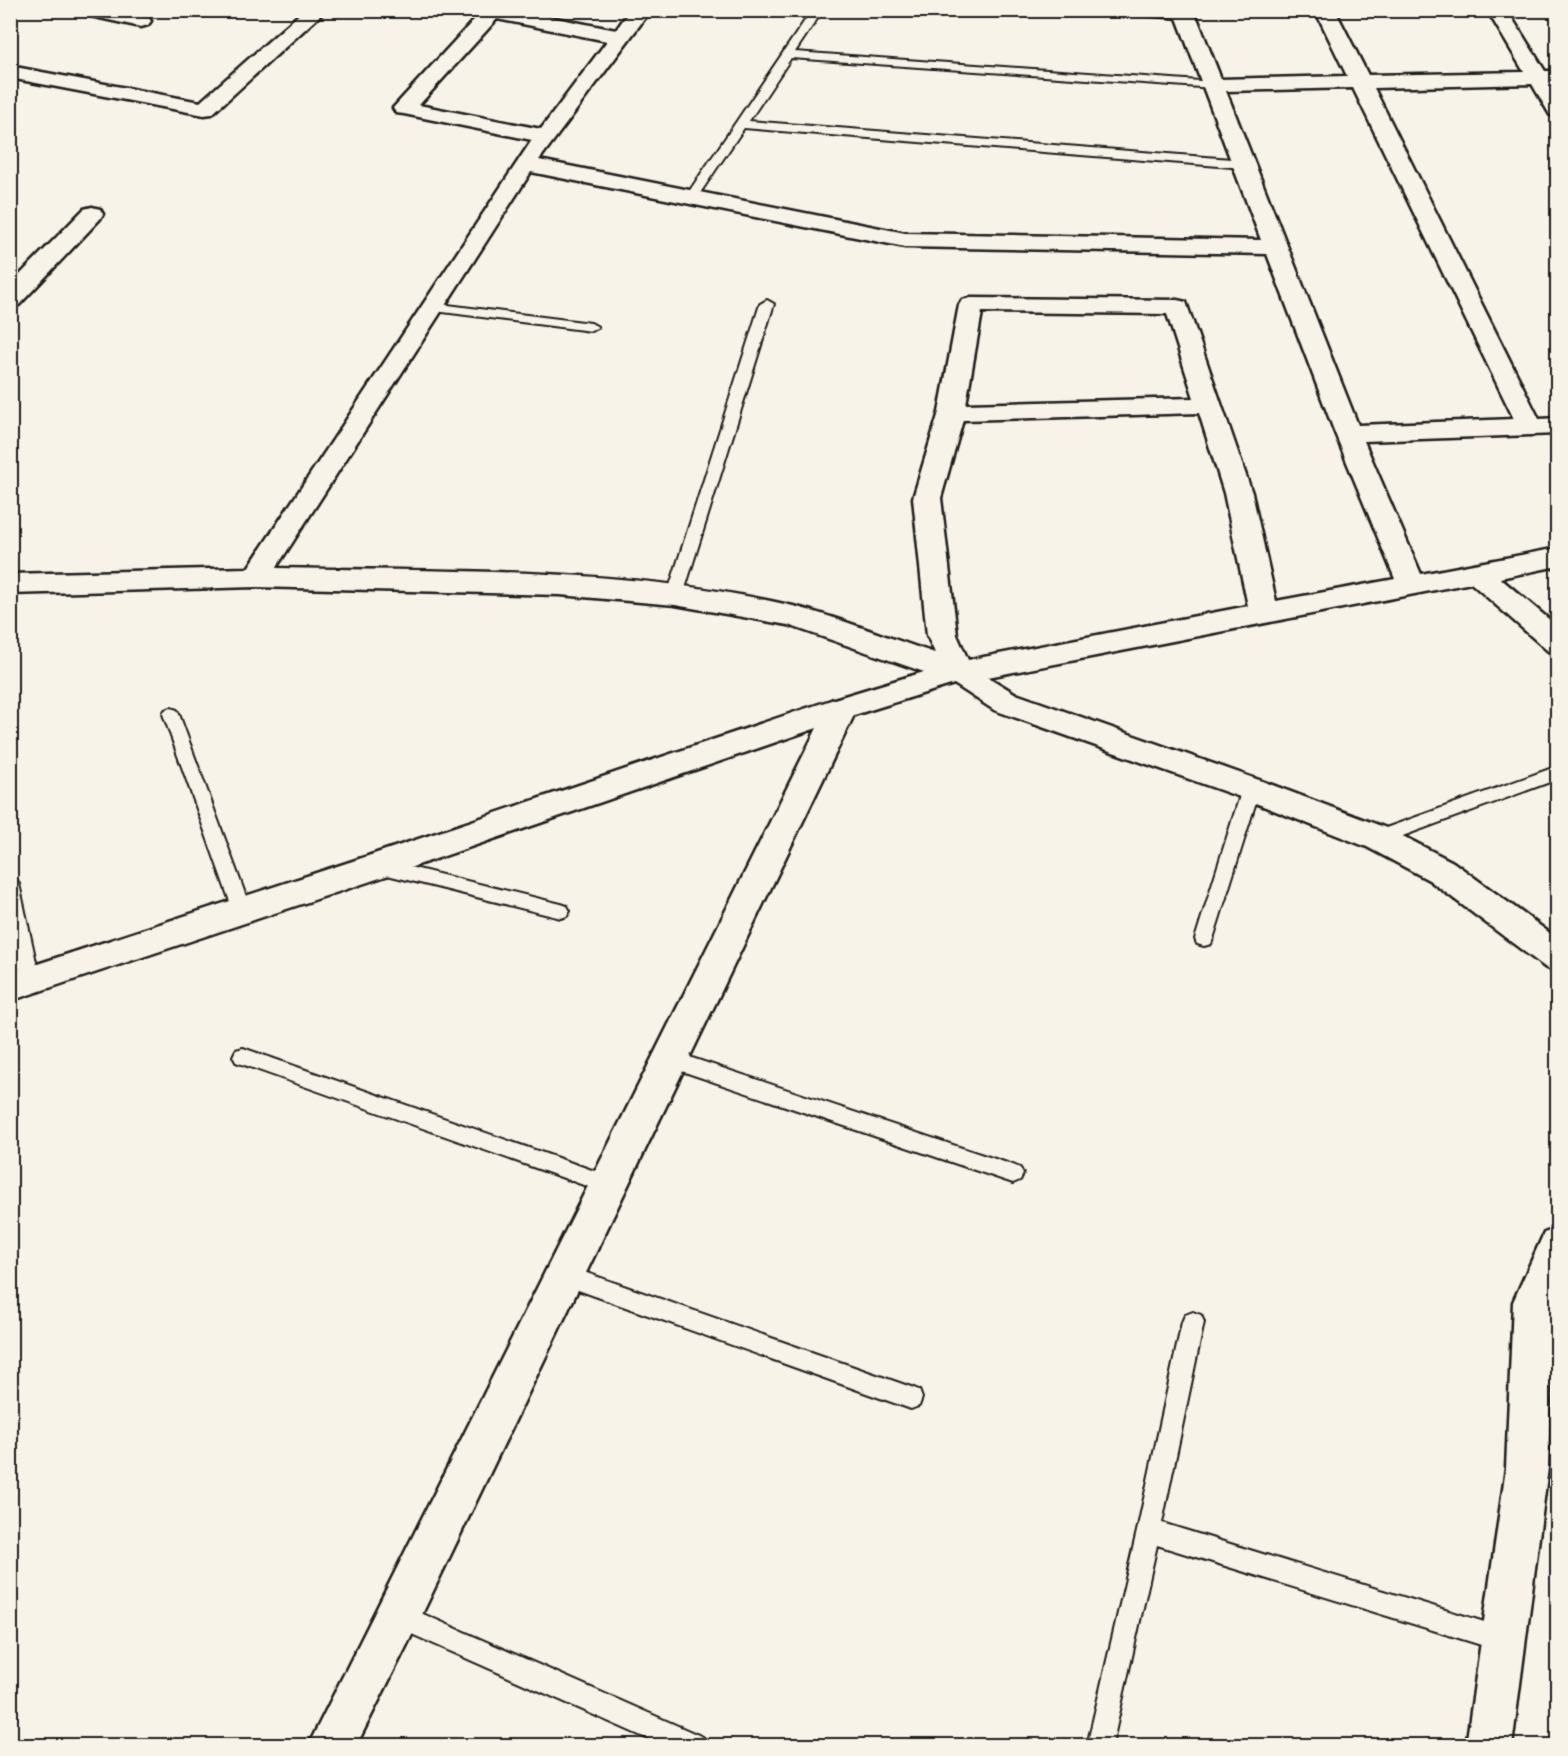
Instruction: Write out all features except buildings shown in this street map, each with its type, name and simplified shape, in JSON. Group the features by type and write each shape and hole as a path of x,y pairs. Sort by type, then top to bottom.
{"street":[{"path":"88,10 141,21"},
{"path":"10,72 204,109 316,10"},
{"path":"256,577 525,164 641,10"},
{"path":"1325,10 1530,426"},
{"path":"1497,10 1548,77 1557,110"},
{"path":"545,136 404,108 493,11 620,37"},
{"path":"1185,13 1348,433 1412,583"},
{"path":"1214,85 1548,77"},
{"path":"525,164 905,240 1276,247"},
{"path":"10,300 92,214"},
{"path":"958,672 942,635 927,498 952,412 971,305 1177,307 1238,493 1264,612"},
{"path":"952,412 1209,405"},
{"path":"1348,433 1557,426"},
{"path":"21,984 842,708 958,672 1412,583 1557,557"},
{"path":"1476,572 1557,644"},
{"path":"10,584 256,577 560,585 675,595 792,616 958,672 1005,702 1251,789 1378,838 1441,871 1557,958"},
{"path":"332,1746 842,708"},
{"path":"1489,1746 1527,1468 1533,1302 1557,1245"}],"lane":[{"path":"692,196 818,10"},
{"path":"1114,10 1185,13"},
{"path":"789,55 1214,85"},
{"path":"742,124 1244,164"},
{"path":"675,595 767,304"},
{"path":"432,307 591,327"},
{"path":"171,714 242,910"},
{"path":"1378,838 1557,772"},
{"path":"1204,939 1251,789"},
{"path":"377,866 561,912"},
{"path":"10,884 21,984"},
{"path":"243,1056 609,1185"},
{"path":"671,1059 1013,1174"},
{"path":"564,1275 911,1398"},
{"path":"1099,1746 1149,1531 1193,1323"},
{"path":"1149,1531 1504,1640"},
{"path":"398,1615 694,1746"}]}
